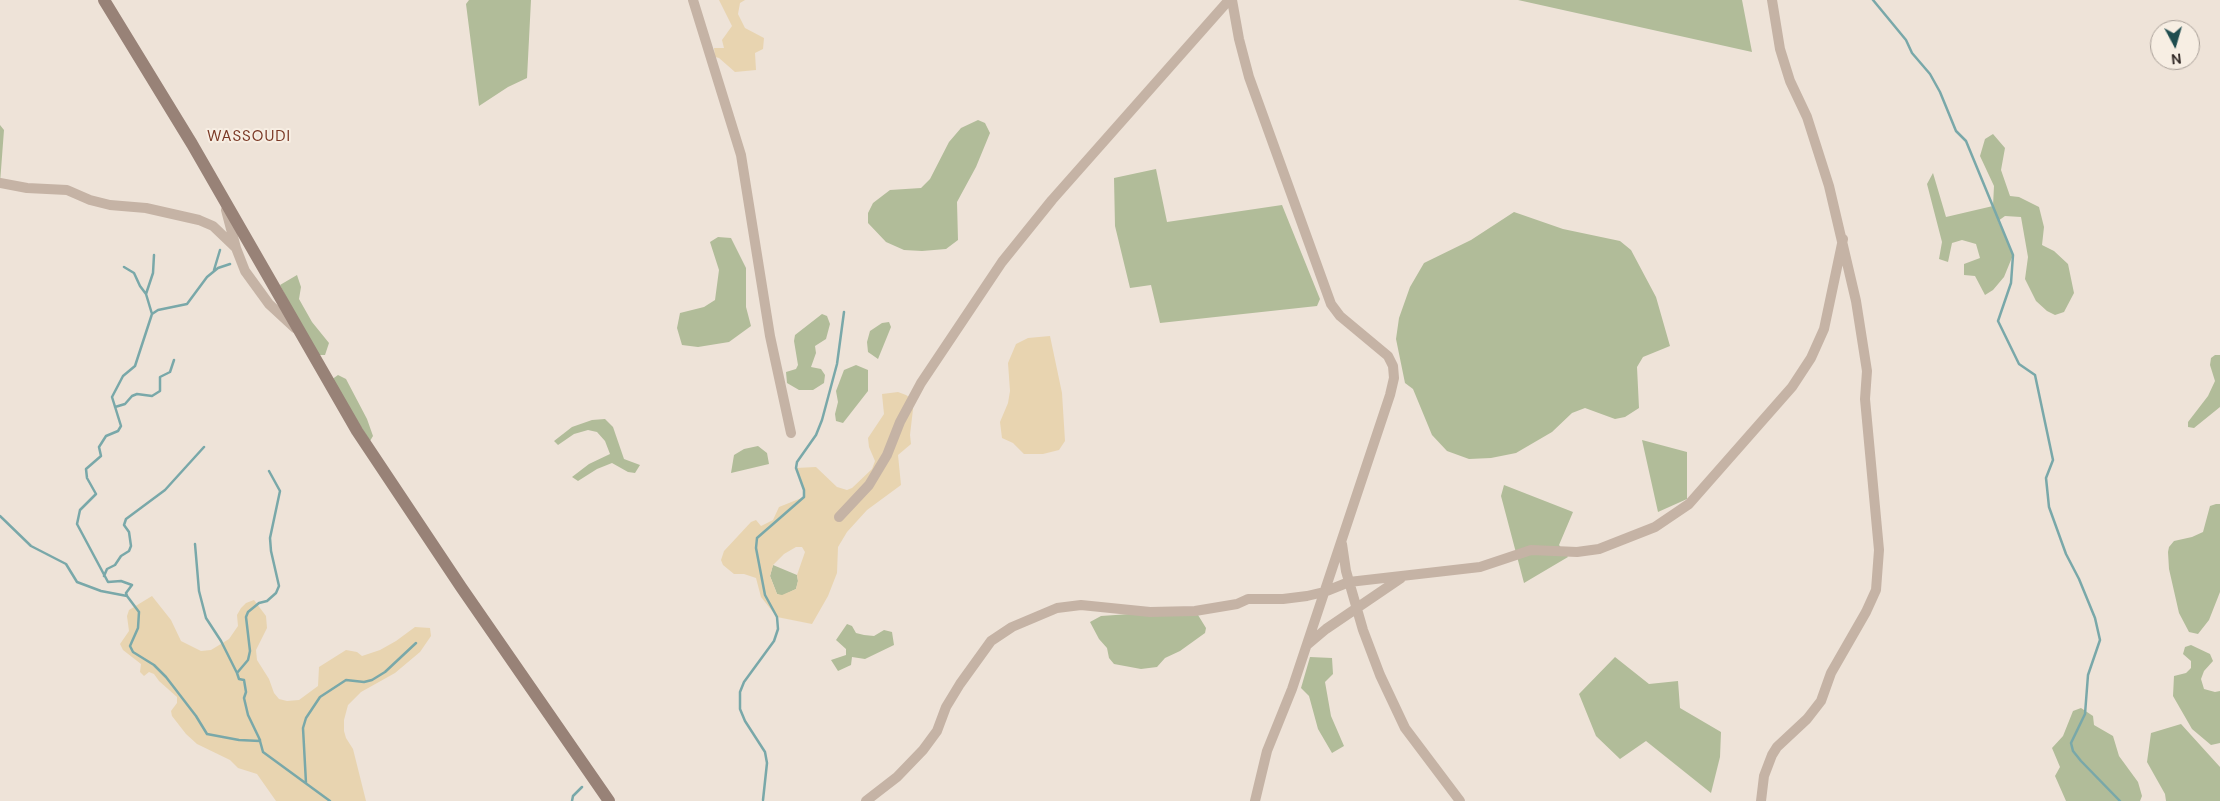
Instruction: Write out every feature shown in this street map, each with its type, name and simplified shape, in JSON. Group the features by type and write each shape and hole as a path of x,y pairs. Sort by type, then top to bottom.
{"street":[{"path":"104,0 149,72 362,439 461,587 609,801"},
{"path":"693,0 741,155 770,336 791,433"},
{"path":"839,517 869,485 887,455 900,422 921,383 1002,262 1052,200 1231,0"},
{"path":"1231,0 1249,77 1331,304 1340,316 1388,356 1393,366 1394,378 1307,645 1292,689 1267,751 1255,801"},
{"path":"1761,801 1764,776 1772,755 1777,747 1807,719 1821,701 1831,674 1866,612 1876,590 1878,578 1876,501 1865,399 1867,371 1865,346 1843,239 1807,117 1790,81 1780,49 1772,0"},
{"path":"0,183 27,188 67,190 90,200 110,205 146,208 200,220 213,226 236,248"},
{"path":"224,201 236,248 245,271 254,286 269,304 298,331"},
{"path":"866,801 897,777 923,750 937,731 946,707 979,656 992,641 1012,627 1057,608 1081,605 1150,612 1195,611 1237,604 1248,599 1283,599 1324,592 1349,582 1480,566 1532,550 1577,552 1599,549 1655,527 1688,504 1792,387 1811,358 1824,329 1843,239"},
{"path":"1342,540 1349,582 1380,675 1404,728 1460,801"},
{"path":"1307,645 1382,589 1407,575"}],"green space":[{"path":"469,0 531,0 527,78 508,87 479,106 466,4"},
{"path":"1518,0 1742,0 1752,52"},
{"path":"978,120 985,123 990,133 976,167 957,202 958,240 946,249 922,251 904,250 886,242 868,223 868,213 873,203 890,190 921,188 930,179 949,142 961,128"},
{"path":"0,125 4,130 0,183"},
{"path":"1993,134 2005,148 2001,170 2010,196 2019,197 2039,207 2044,227 2042,245 2054,251 2068,264 2074,293 2064,312 2055,315 2047,311 2036,301 2025,279 2028,257 2021,217 2005,216 1998,221 2013,255 2004,277 1993,290 1985,295 1975,276 1964,275 1964,264 1980,258 1976,244 1962,240 1952,243 1948,262 1939,259 1942,242 1927,184 1933,173 1946,217 1993,206 1994,186 1980,156 1985,139"},
{"path":"1156,169 1167,222 1282,205 1320,299 1317,306 1160,323 1151,285 1130,288 1115,226 1114,178"},
{"path":"1514,212 1563,229 1620,241 1631,250 1656,297 1670,346 1643,357 1637,367 1639,408 1625,417 1615,419 1585,408 1572,413 1552,432 1516,453 1491,458 1469,459 1447,451 1432,435 1413,389 1405,383 1396,339 1399,318 1410,287 1424,263 1471,240"},
{"path":"718,237 731,238 746,268 746,307 751,326 729,342 698,347 682,345 677,328 680,313 704,307 715,300 719,270 710,242"},
{"path":"297,275 301,287 299,299 312,322 329,343 325,355 316,355 280,285"},
{"path":"822,314 827,316 830,324 826,339 815,346 816,353 811,367 821,369 825,375 824,383 813,390 799,390 787,383 786,372 796,369 798,365 794,341 795,335"},
{"path":"889,322 891,327 878,359 868,352 867,342 870,331 882,323"},
{"path":"2215,355 2220,355 2220,407 2194,428 2188,427 2188,422 2208,396 2215,381 2210,365 2211,358"},
{"path":"856,365 868,370 868,391 843,423 836,421 835,414 838,402 836,391 844,370"},
{"path":"338,375 346,379 367,419 373,436 370,441 331,380"},
{"path":"605,419 613,427 624,459 640,465 635,473 628,472 612,463 597,469 578,481 572,477 589,464 610,454 605,441 597,432 588,430 574,434 558,445 554,441 572,427 592,420"},
{"path":"1642,440 1687,452 1687,499 1658,512"},
{"path":"758,446 767,453 769,464 731,473 734,455 744,449"},
{"path":"1504,485 1573,512 1559,545 1568,557 1524,583 1501,496"},
{"path":"2220,504 2220,592 2209,620 2198,634 2189,632 2179,613 2169,569 2168,552 2169,547 2174,541 2192,537 2203,532 2210,506"},
{"path":"773,565 797,575 796,589 782,596 777,594 770,576"},
{"path":"1130,614 1198,615 1206,628 1205,633 1180,651 1165,658 1157,667 1141,669 1114,664 1109,658 1107,648 1099,639 1090,622 1101,616"},
{"path":"847,624 852,626 856,633 864,635 874,636 884,630 892,632 894,645 865,659 852,657 851,665 838,671 831,660 846,655 846,649 836,640"},
{"path":"2191,645 2210,654 2213,661 2204,671 2201,679 2204,689 2215,692 2220,691 2220,743 2211,745 2192,729 2173,696 2174,676 2186,673 2191,668 2191,661 2183,654 2185,647"},
{"path":"1310,657 1332,658 1333,674 1325,682 1331,716 1344,746 1332,753 1318,729 1309,696 1301,688"},
{"path":"1615,657 1649,684 1678,681 1680,708 1721,732 1720,757 1711,793 1646,741 1620,759 1596,736 1579,694"},
{"path":"2081,708 2093,716 2094,725 2113,736 2119,756 2138,782 2142,796 2140,801 2066,801 2055,776 2060,767 2052,748 2063,736 2073,711"},
{"path":"2181,724 2220,767 2220,801 2166,801 2165,794 2147,762 2151,733"}],"sand":[{"path":"719,0 745,0 740,3 738,14 745,28 764,38 763,49 755,53 756,70 735,72 719,58 715,57 714,48 724,48 722,40 732,26"},
{"path":"1050,336 1062,393 1065,441 1059,450 1043,454 1024,454 1013,443 1002,438 1000,422 1008,403 1010,391 1008,363 1016,344 1028,338"},
{"path":"898,392 913,400 911,444 898,455 901,485 867,510 847,532 838,547 837,573 828,596 812,624 777,617 761,597 756,578 744,574 734,574 723,565 721,560 724,551 751,522 756,520 761,526 773,520 779,507 804,497 804,490 796,468 816,467 837,487 847,490 852,488 872,469 875,461 869,447 868,438 884,414 882,394","holes":["796,547 802,547 805,552 797,575 796,589 782,595 777,594 770,576 773,565 784,554"]},
{"path":"152,596 171,620 181,641 201,651 211,650 229,639 238,626 237,615 241,608 246,603 254,600 266,616 267,628 256,650 257,660 269,679 274,693 279,699 287,701 299,700 318,686 319,667 346,650 357,652 362,656 380,650 415,627 430,628 431,636 420,652 395,673 361,692 348,705 344,720 344,731 353,749 366,801 276,801 257,774 238,768 230,760 197,744 186,734 172,716 171,711 177,703 177,697 154,674 149,672 144,676 140,672 141,664 123,650 120,644 129,631 127,616 129,610"}],"waterway":[{"path":"1873,0 1906,40 1912,53 1930,74 1940,92 1956,131 1966,141 2013,255 2011,283 1998,321 2019,364 2035,375 2053,460 2046,478 2049,507 2066,554 2079,579 2095,618 2100,640 2088,675 2085,714 2071,743 2073,751 2081,761 2120,801"},
{"path":"214,270 220,250"},
{"path":"152,314 146,294 153,273 154,255"},
{"path":"230,264 218,268 207,277 187,304 158,310 152,314 135,366 123,376 112,397 121,426 118,431 106,436 99,447 101,456 86,469 87,478 96,494 80,510 77,524 108,582 121,581 132,585 126,593 139,612 138,628 130,646 133,652 154,665 166,677 196,716 207,734 239,740 260,741 263,752 330,801"},
{"path":"124,267 134,273 146,294"},
{"path":"763,800 767,763 765,752 745,721 740,709 740,692 744,682 774,641 778,629 777,617 765,595 756,548 757,538 804,497 804,490 796,468 797,462 816,435 822,420 837,364 844,312"},
{"path":"115,407 125,404 132,396 137,394 152,396 160,391 160,377 170,372 174,360"},
{"path":"104,576 107,569 115,565 121,556 129,551 131,546 129,532 124,525 126,519 165,490 204,447"},
{"path":"260,740 248,715 244,698 246,692 244,680 239,679 237,673 248,660 250,651 246,617 248,612 259,603 267,601 276,593 279,586 270,538 280,491 269,471"},
{"path":"0,516 31,546 66,564 77,582 101,591 127,596"},
{"path":"195,544 199,591 206,618 221,641 237,673"},
{"path":"306,783 303,728 306,718 320,697 346,680 364,682 372,680 385,672 416,643"},
{"path":"572,801 573,796 582,787"}],"district":[{"name":"WASSOUDI","path":"249,137"}]}
